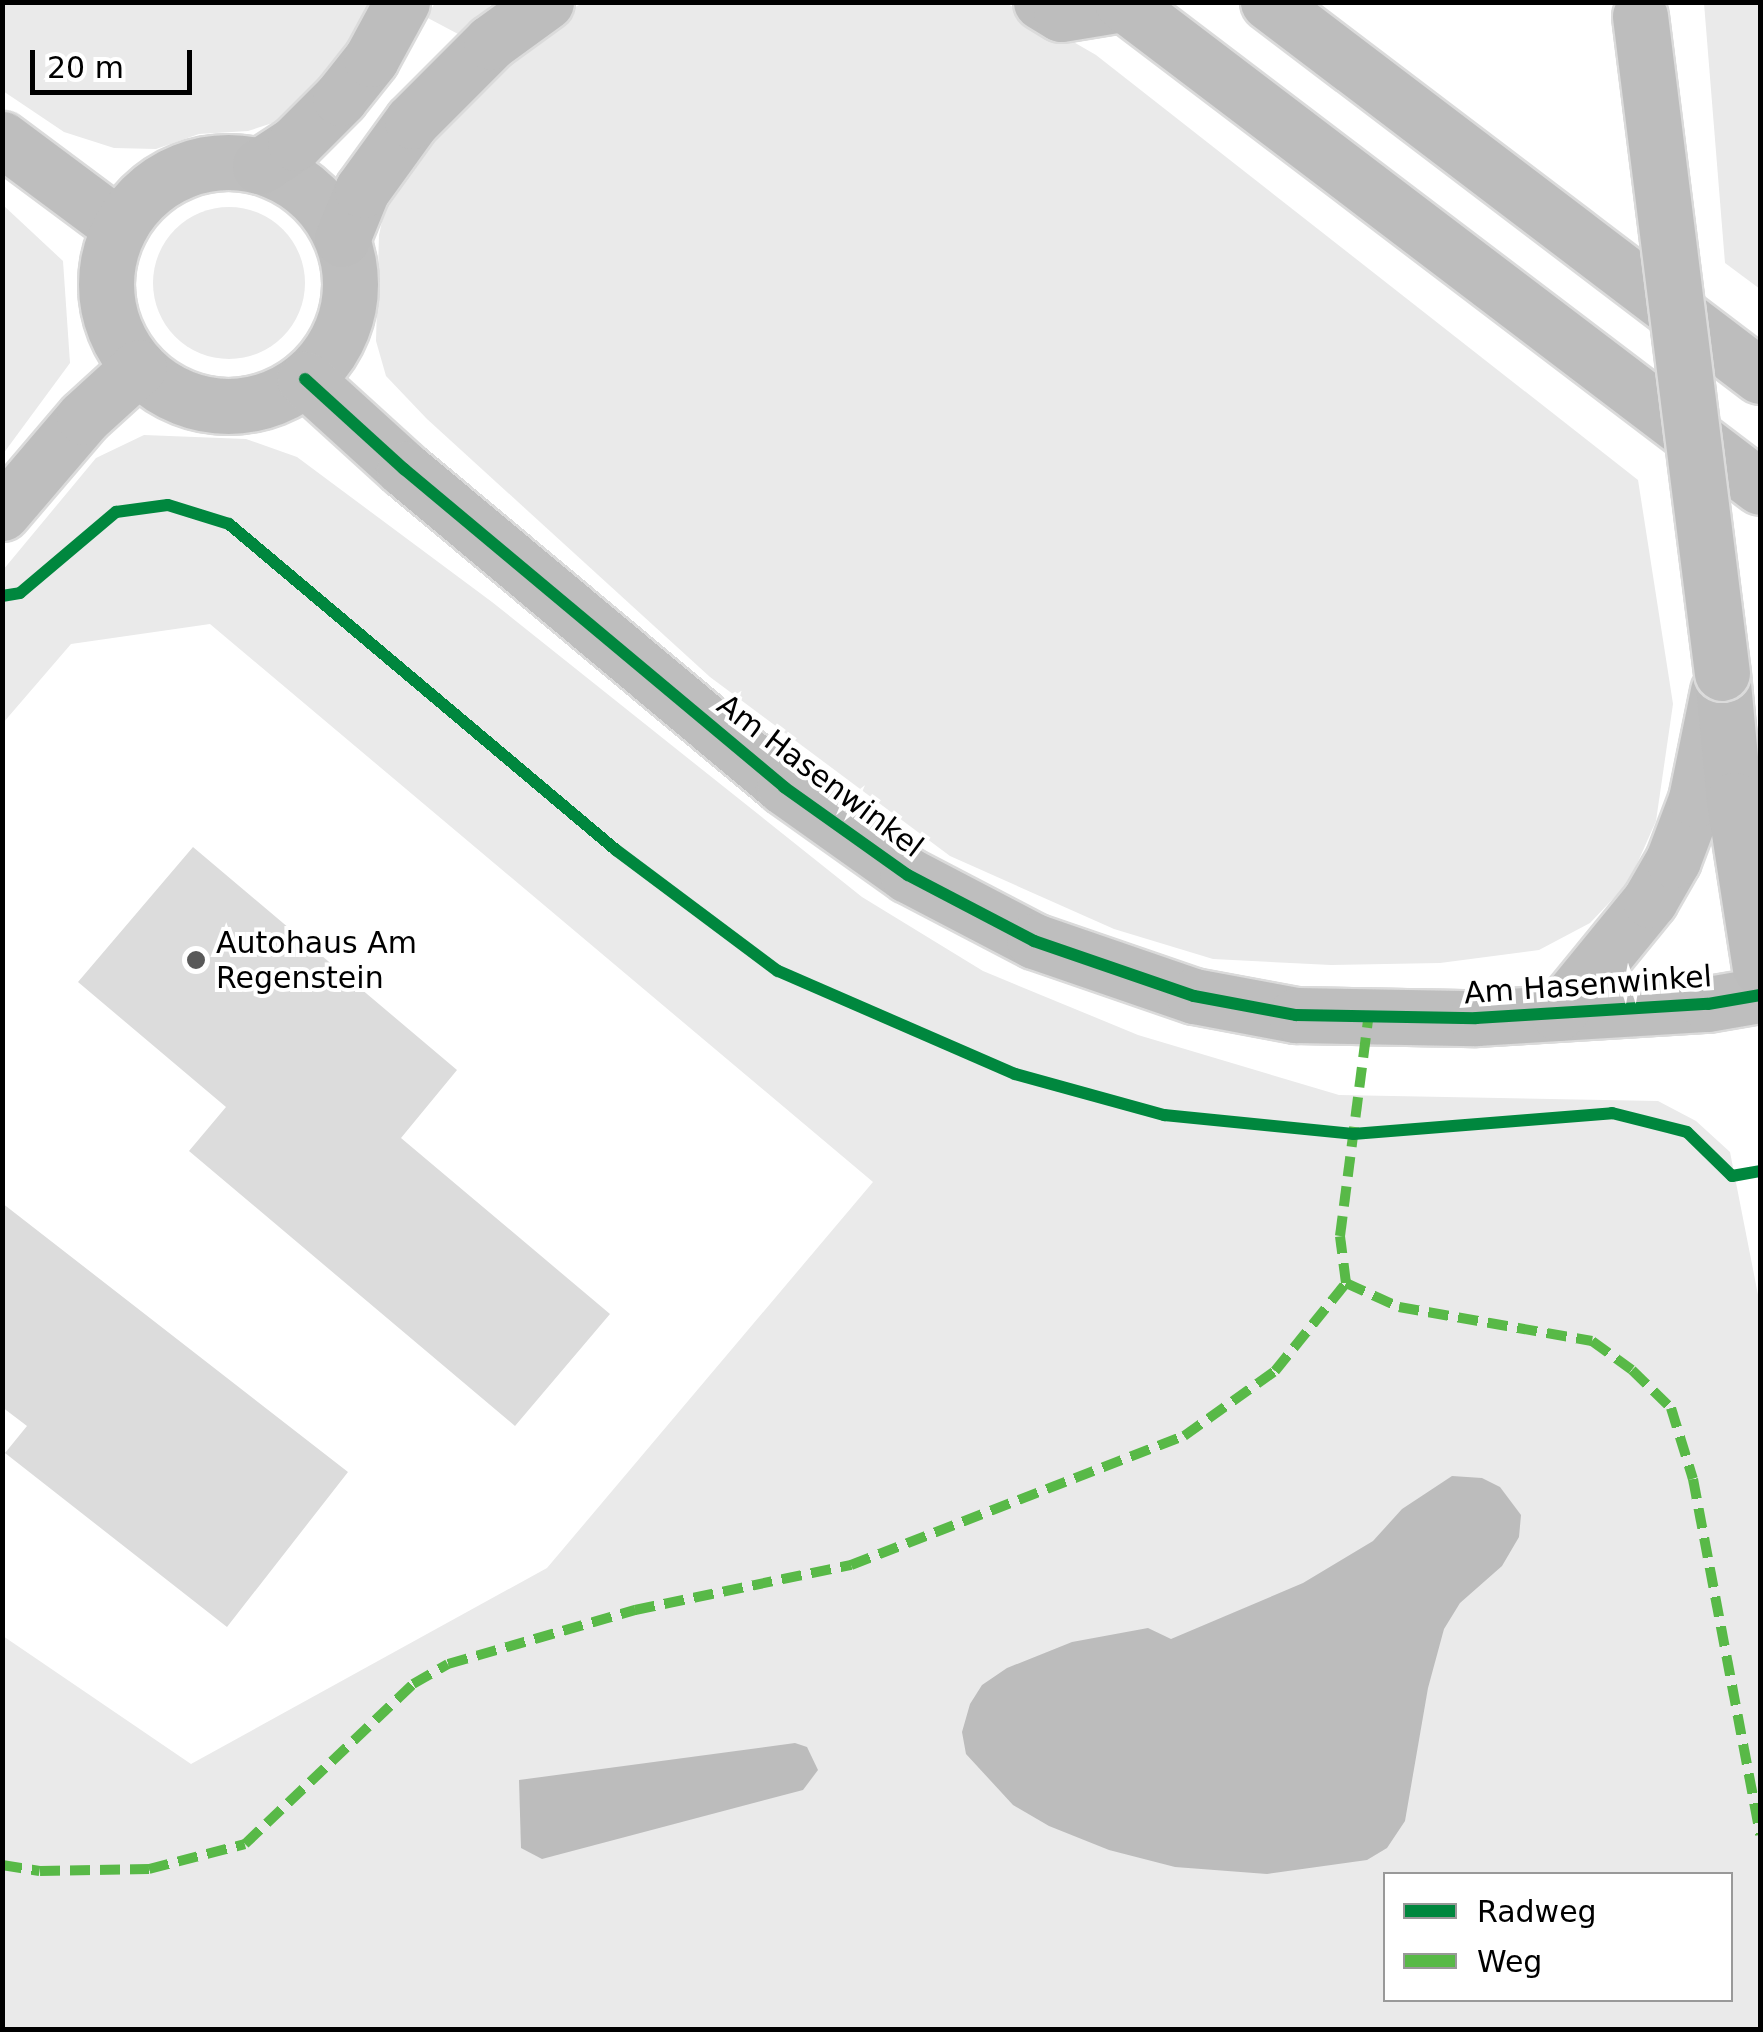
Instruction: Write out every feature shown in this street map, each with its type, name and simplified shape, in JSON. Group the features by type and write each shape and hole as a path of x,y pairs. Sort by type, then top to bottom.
{"main road":[{"path":"260,166 296,143 340,98 371,59 402,2"},
{"path":"342,238 362,190 412,122 491,42 546,2"},
{"path":"1041,2 1061,14 1122,3 1760,487"},
{"path":"1268,2 1760,376"},
{"path":"1639,9 1722,673 1734,800 1760,967"}],"street":[{"path":"2,139 120,227"},
{"path":"206,163 260,166 310,192 342,238 350,277 346,315 331,350 305,379 276,396 228,406 179,396 138,367 120,340 108,308 108,258 120,227 142,197 171,176 206,163"},
{"path":"2,513 84,417 138,367"},
{"name":"Am Hasenwinkel","path":"305,379 404,469 784,788 908,875 1034,941 1126,975 1262,1010 1368,1020 1708,1004 1760,995"},
{"path":"1558,1013 1650,900 1673,860 1696,799 1722,673"}],"shaded area":[{"path":"586,2 1006,3 1096,55 1638,480 1673,704 1656,821 1629,882 1590,923 1539,950 1440,963 1331,965 1213,959 1114,929 950,856 710,677 427,419 386,376 376,341 379,235 386,203 429,142 497,71 564,12"},
{"path":"2,3 371,3 329,77 294,116 248,131 199,134 156,149 114,148 64,132 3,91"},
{"path":"435,3 493,3 460,35 426,17"},
{"path":"1704,3 1760,3 1760,289 1725,263"},
{"path":"3,205 63,261 70,363 3,454"},
{"path":"229,207 258,213 283,229 299,254 305,283 299,312 283,337 258,353 229,359 200,353 175,337 159,312 153,283 159,254 175,229 200,213"},
{"path":"144,435 246,439 297,457 492,602 862,897 983,971 1138,1035 1339,1095 1658,1101 1696,1121 1730,1152 1760,1305 1760,2029 3,2029 3,1636 191,1764 547,1568 873,1182 210,624 71,644 3,723 3,570 96,458"},
{"path":"1452,1476 1482,1478 1500,1487 1521,1515 1519,1537 1502,1566 1460,1603 1444,1629 1428,1688 1405,1821 1387,1848 1367,1860 1267,1874 1175,1867 1109,1850 1049,1826 1013,1805 966,1754 962,1732 970,1704 982,1685 1007,1668 1072,1642 1148,1628 1171,1639 1303,1583 1373,1541 1402,1509"},
{"path":"795,1743 807,1747 818,1770 803,1790 542,1859 521,1848 519,1780"}],"building":[{"path":"193,847 457,1070 401,1138 610,1314 515,1426 189,1151 226,1107 78,982"},
{"path":"2,1203 348,1472 227,1627 5,1453 27,1426 2,1407"}],"marked path":[{"path":"2,1865 40,1871 149,1869 245,1844 413,1684 448,1664 635,1610 851,1565 1184,1436 1275,1371 1346,1283 1340,1236 1368,1020"},
{"path":"1346,1283 1399,1307 1592,1341 1632,1370 1671,1408 1693,1479 1760,1835"}],"cycle path":[{"path":"305,379 404,469 784,787 908,875 1034,941 1194,996 1296,1015 1476,1018 1708,1004 1760,995"},
{"path":"2,596 20,593 116,512 168,505 229,524 616,850 778,971 1015,1074 1164,1115 1353,1134 1612,1113 1687,1132 1732,1176 1760,1171"}],"place":[{"name":"Autohaus Am Regenstein","path":"196,960"}]}
